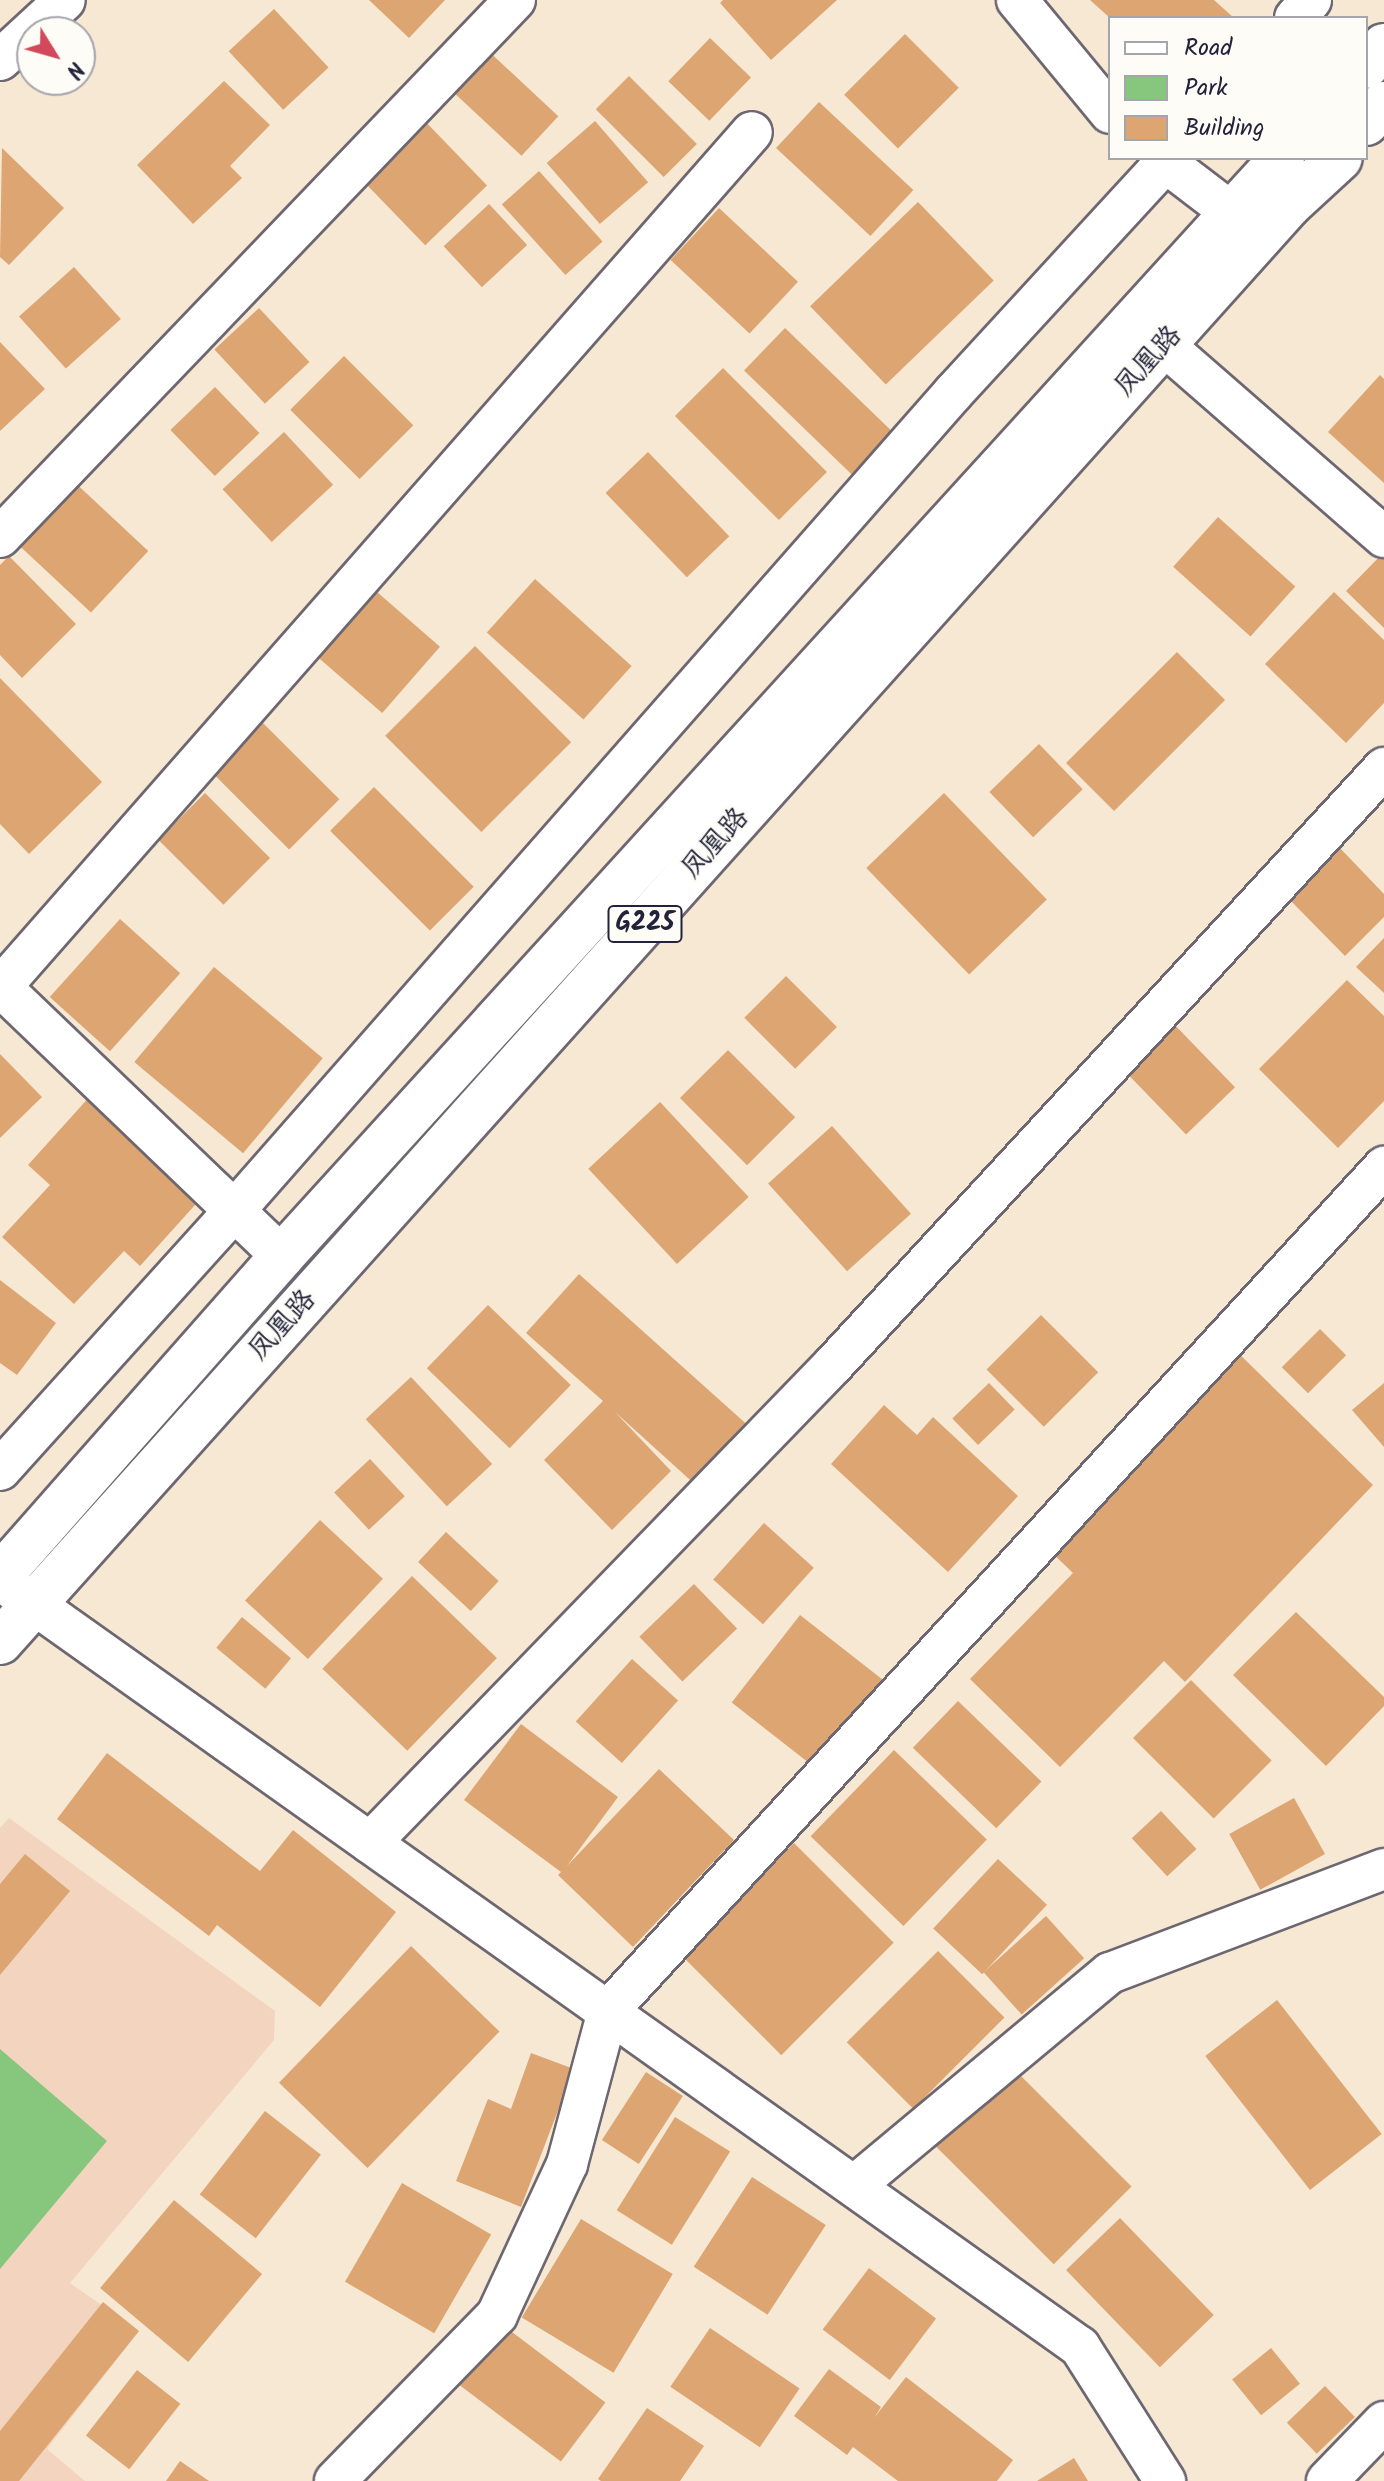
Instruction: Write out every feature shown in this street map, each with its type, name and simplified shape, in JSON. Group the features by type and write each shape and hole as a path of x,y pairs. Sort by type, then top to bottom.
{"highway":[{"path":"1368,64 1384,46"},
{"path":"1368,121 1384,104"},
{"path":"1368,132 1384,118"},
{"name":"凤凰路","path":"0,1642 11,1587 282,1256 1280,160"},
{"name":"G225","path":"1289,205 1332,160"},
{"name":"凤凰路","path":"11,1587 1164,345 1289,205 1338,160"}],"street":[{"path":"0,60 65,0"},
{"path":"0,537 515,0"},
{"path":"1017,0 1108,111"},
{"path":"1297,16 1311,0"},
{"path":"282,1256 0,987 752,132"},
{"path":"0,1470 234,1211 954,392 1164,160"},
{"path":"1166,160 1232,213"},
{"path":"1164,345 1384,537"},
{"path":"370,1843 834,1364 1384,768"},
{"path":"335,2481 497,2315 567,2164 608,2011 1384,1167"},
{"path":"11,1587 1080,2347 1165,2481"},
{"path":"854,2186 1110,1973 1384,1869"},
{"path":"1327,2481 1384,2422"}],"shaded area":[{"path":"9,1818 275,2011 274,2040 70,2283 139,2331 47,2449 85,2481 0,2481 0,1828"}],"green space":[{"path":"0,2049 107,2141 0,2269"}],"building":[{"path":"369,0 445,0 409,38"},
{"path":"723,0 837,0 771,60 720,3"},
{"path":"1090,0 1214,0 1232,16 1108,16"},
{"path":"274,9 329,68 283,110 229,51"},
{"path":"905,34 959,88 898,149 844,95"},
{"path":"710,38 751,78 709,121 668,81"},
{"path":"483,46 558,116 522,156 446,85"},
{"path":"629,76 697,144 664,177 596,109"},
{"path":"224,81 270,125 230,166 242,178 193,224 137,165"},
{"path":"819,102 913,190 870,236 776,148"},
{"path":"419,115 487,185 425,245 357,175"},
{"path":"595,121 648,182 600,224 547,163"},
{"path":"2,148 64,208 9,265 0,257"},
{"path":"539,171 603,242 565,275 502,204"},
{"path":"918,202 994,280 886,385 810,306"},
{"path":"489,204 527,245 482,287 444,246"},
{"path":"719,208 798,282 750,334 671,260"},
{"path":"74,267 121,319 66,369 19,317"},
{"path":"259,308 309,362 265,404 214,350"},
{"path":"785,328 895,434 854,477 744,370"},
{"path":"0,342 45,389 0,431"},
{"path":"344,356 413,425 360,479 290,410"},
{"path":"723,368 827,472 779,520 675,416"},
{"path":"1380,375 1384,379 1384,483 1328,432"},
{"path":"215,387 259,433 215,476 170,430"},
{"path":"284,432 333,485 272,542 223,489"},
{"path":"648,452 729,536 687,577 606,493"},
{"path":"70,478 148,551 91,612 13,539"},
{"path":"1218,517 1295,587 1250,636 1173,567"},
{"path":"1384,552 1384,628 1346,591"},
{"path":"9,556 76,624 22,678 0,655 0,565"},
{"path":"535,579 632,666 583,719 487,633"},
{"path":"369,585 440,647 382,713 311,651"},
{"path":"1334,592 1384,640 1384,703 1346,743 1265,664"},
{"path":"475,646 571,742 481,832 385,736"},
{"path":"1177,652 1225,700 1114,811 1066,763"},
{"path":"0,678 102,782 29,854 0,824"},
{"path":"263,723 339,799 289,850 213,773"},
{"path":"1039,744 1083,789 1033,837 989,792"},
{"path":"374,787 474,887 430,931 330,831"},
{"path":"205,793 270,858 223,905 158,840"},
{"path":"944,793 1047,899 969,974 866,868"},
{"path":"1338,846 1384,894 1384,917 1345,956 1287,897"},
{"path":"120,919 180,973 110,1051 50,997"},
{"path":"1384,938 1384,993 1356,967"},
{"path":"214,967 323,1058 243,1153 134,1062"},
{"path":"786,976 837,1027 795,1069 744,1018"},
{"path":"1347,980 1384,1016 1384,1101 1338,1148 1259,1069"},
{"path":"1169,1019 1235,1087 1186,1135 1120,1066"},
{"path":"728,1050 795,1117 747,1165 680,1098"},
{"path":"0,1054 42,1097 0,1138"},
{"path":"92,1094 204,1195 140,1266 124,1251 74,1304 2,1237 50,1185 28,1165"},
{"path":"660,1102 749,1197 677,1264 588,1169"},
{"path":"832,1126 911,1214 847,1271 768,1184"},
{"path":"579,1274 752,1429 699,1488 615,1412 671,1471 612,1530 544,1460 603,1401 526,1333"},
{"path":"0,1280 56,1323 17,1375 0,1363"},
{"path":"488,1305 571,1385 510,1448 427,1368"},
{"path":"1041,1315 1098,1372 1044,1427 987,1369"},
{"path":"1320,1329 1346,1355 1308,1393 1282,1367"},
{"path":"1228,1343 1373,1485 1185,1682 1164,1661 1060,1767 970,1679 1073,1573 1047,1548"},
{"path":"411,1377 492,1464 447,1506 366,1419"},
{"path":"989,1383 1015,1410 978,1445 952,1418"},
{"path":"1384,1383 1384,1447 1352,1410"},
{"path":"884,1405 917,1435 933,1417 1018,1496 948,1572 831,1464"},
{"path":"370,1459 405,1496 369,1530 334,1492"},
{"path":"320,1520 383,1579 308,1659 245,1600"},
{"path":"764,1523 814,1568 763,1624 713,1579"},
{"path":"446,1532 499,1581 471,1611 418,1562"},
{"path":"412,1576 497,1658 407,1751 322,1669"},
{"path":"694,1584 737,1629 682,1681 639,1637"},
{"path":"1296,1612 1384,1697 1384,1706 1326,1766 1233,1675"},
{"path":"800,1615 888,1684 820,1771 732,1702"},
{"path":"242,1617 291,1658 265,1689 216,1648"},
{"path":"632,1659 678,1700 622,1763 576,1721"},
{"path":"1191,1680 1272,1761 1214,1819 1133,1738"},
{"path":"958,1701 1041,1782 996,1828 913,1748"},
{"path":"521,1724 618,1797 567,1866 659,1769 734,1840 633,1947 558,1875 561,1872 464,1800"},
{"path":"894,1750 987,1840 903,1926 811,1836"},
{"path":"107,1753 260,1871 293,1830 396,1912 320,2007 217,1925 209,1936 57,1819"},
{"path":"1294,1798 1325,1854 1260,1890 1229,1834"},
{"path":"1161,1811 1196,1849 1167,1876 1132,1838"},
{"path":"794,1843 894,1943 781,2055 682,1955"},
{"path":"25,1854 70,1891 0,1975 0,1884"},
{"path":"998,1859 1047,1905 982,1974 933,1928"},
{"path":"1046,1916 1084,1958 1022,2015 984,1972"},
{"path":"411,1946 499,2031 367,2168 279,2083"},
{"path":"938,1951 1004,2017 913,2109 847,2042"},
{"path":"1277,2000 1382,2134 1310,2190 1205,2056"},
{"path":"531,2053 574,2069 521,2207 456,2181 488,2099 511,2109"},
{"path":"1012,2067 1132,2187 1054,2264 934,2145"},
{"path":"646,2072 683,2096 639,2164 602,2140"},
{"path":"265,2111 321,2155 256,2238 200,2195"},
{"path":"675,2117 730,2151 672,2245 617,2210"},
{"path":"752,2177 826,2225 768,2315 694,2267"},
{"path":"402,2183 491,2234 434,2333 345,2282"},
{"path":"174,2200 262,2274 188,2362 100,2288"},
{"path":"1120,2218 1214,2315 1160,2367 1066,2270"},
{"path":"581,2219 673,2274 613,2373 522,2318"},
{"path":"869,2268 936,2319 890,2380 823,2329"},
{"path":"103,2302 139,2331 19,2481 0,2481 0,2431"},
{"path":"500,2323 605,2402 561,2462 455,2382"},
{"path":"710,2328 800,2388 760,2447 670,2387"},
{"path":"1271,2348 1300,2384 1261,2415 1232,2379"},
{"path":"829,2369 881,2407 874,2418 906,2377 1013,2460 997,2481 898,2481 853,2447 847,2455 794,2416"},
{"path":"137,2370 180,2404 129,2469 86,2435"},
{"path":"1325,2386 1355,2417 1317,2454 1287,2423"},
{"path":"647,2408 704,2446 680,2481 601,2481 598,2479"},
{"path":"1074,2458 1088,2481 1037,2481"},
{"path":"180,2461 209,2481 166,2481"}]}
